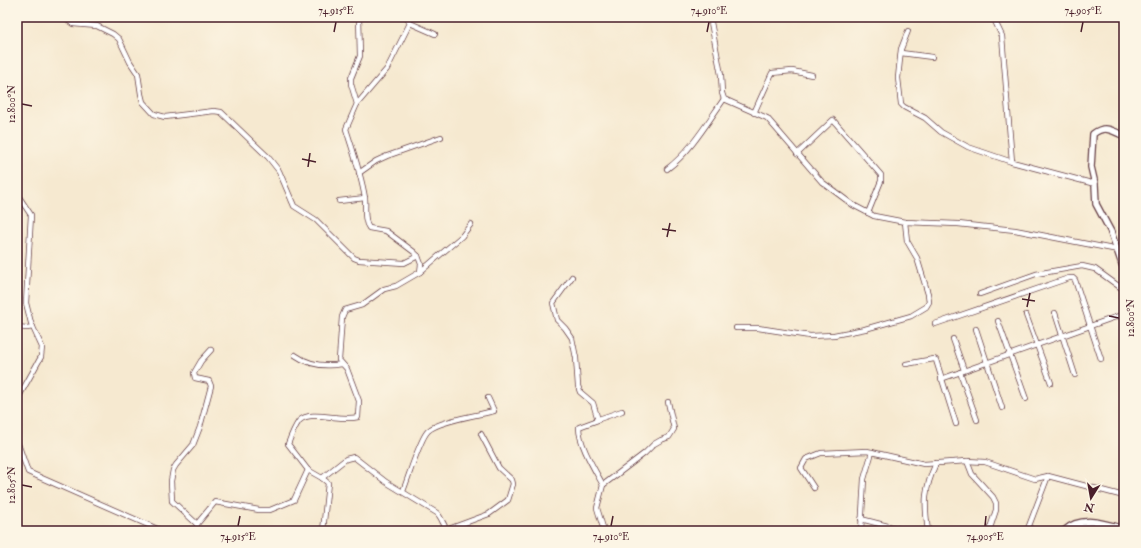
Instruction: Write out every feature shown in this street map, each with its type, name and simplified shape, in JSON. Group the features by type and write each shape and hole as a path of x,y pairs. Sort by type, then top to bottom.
{"main road":[{"path":"1124,136 1108,129 1100,129 1093,134 1091,166 1095,184 1096,204 1111,232 1124,270"},
{"path":"1064,531 1069,526 1080,522 1089,521 1101,522 1124,528"},
{"path":"1073,531 1082,527 1087,527 1109,531"}],"street":[{"path":"63,17 73,24 97,26 114,34 119,39 130,62 138,74 143,102 154,114 165,117 214,111 221,112 268,157 279,171 294,206 316,220 354,258 359,260 404,263 418,256"},
{"path":"357,104 351,84 351,78 360,56 359,17"},
{"path":"407,17 410,23 435,34"},
{"path":"710,17 724,99 767,118 822,182 853,205 874,216 905,222 958,224 1015,230 1118,250"},
{"path":"993,17 1002,36 1012,162"},
{"path":"410,23 387,69 357,104 346,129 365,198 366,224 369,228 386,231 418,256 421,264 420,272"},
{"path":"908,31 901,49 902,53 898,78 901,104 925,118 941,132 968,147 1012,162 1095,184"},
{"path":"902,53 932,57"},
{"path":"754,113 772,74 792,70 812,74"},
{"path":"667,169 675,164 688,149 724,99"},
{"path":"797,154 833,120 881,175 882,181 868,213"},
{"path":"359,173 376,161 387,156 441,137"},
{"path":"17,194 30,215 26,303 33,327 42,347 41,357 17,400"},
{"path":"339,201 365,198"},
{"path":"736,328 758,328 810,336 834,335 865,330 911,316 926,307 929,302 928,294 916,258 907,240 905,222"},
{"path":"323,531 328,483 308,470 288,444 300,420 312,415 350,419 358,417 359,401 347,369 339,360 342,317 345,310 362,305 384,289 396,286 420,272 462,236 471,224"},
{"path":"980,294 1036,274 1082,266 1095,270 1124,290"},
{"path":"572,277 554,303 557,320 572,338 576,358 578,386 580,392 593,403 598,420"},
{"path":"935,324 1069,278 1073,278 1075,280 1101,359"},
{"path":"1055,313 1075,375"},
{"path":"941,379 1124,314"},
{"path":"1026,315 1051,383"},
{"path":"998,321 1026,399"},
{"path":"17,327 33,327"},
{"path":"976,329 1002,408"},
{"path":"953,339 977,420"},
{"path":"197,524 172,502 171,481 176,465 192,445 200,427 211,386 209,381 195,378 194,373 200,361 211,350"},
{"path":"295,355 304,361 325,366 342,364"},
{"path":"906,364 934,359 937,362 956,424"},
{"path":"403,491 422,440 428,431 443,424 494,411 488,398"},
{"path":"604,531 597,508 603,485 645,453 654,444 669,437 674,429 668,402"},
{"path":"603,485 589,458 579,433 579,427 622,411"},
{"path":"322,478 346,459 354,457 386,482 437,513 446,530 489,514 508,500 512,480 499,468 481,434"},
{"path":"17,441 28,472 162,531"},
{"path":"814,488 801,468 806,459 821,453 867,451 924,464 967,461 985,462 1035,479 1048,476 1124,496"},
{"path":"861,531 864,478 872,452"},
{"path":"967,461 972,474 993,497 996,503 996,510 989,531"},
{"path":"928,531 925,514 926,487 936,463"},
{"path":"196,531 197,524 215,502 259,510 270,510 294,500 308,470"},
{"path":"1027,531 1048,476"},
{"path":"861,519 907,531"}]}
